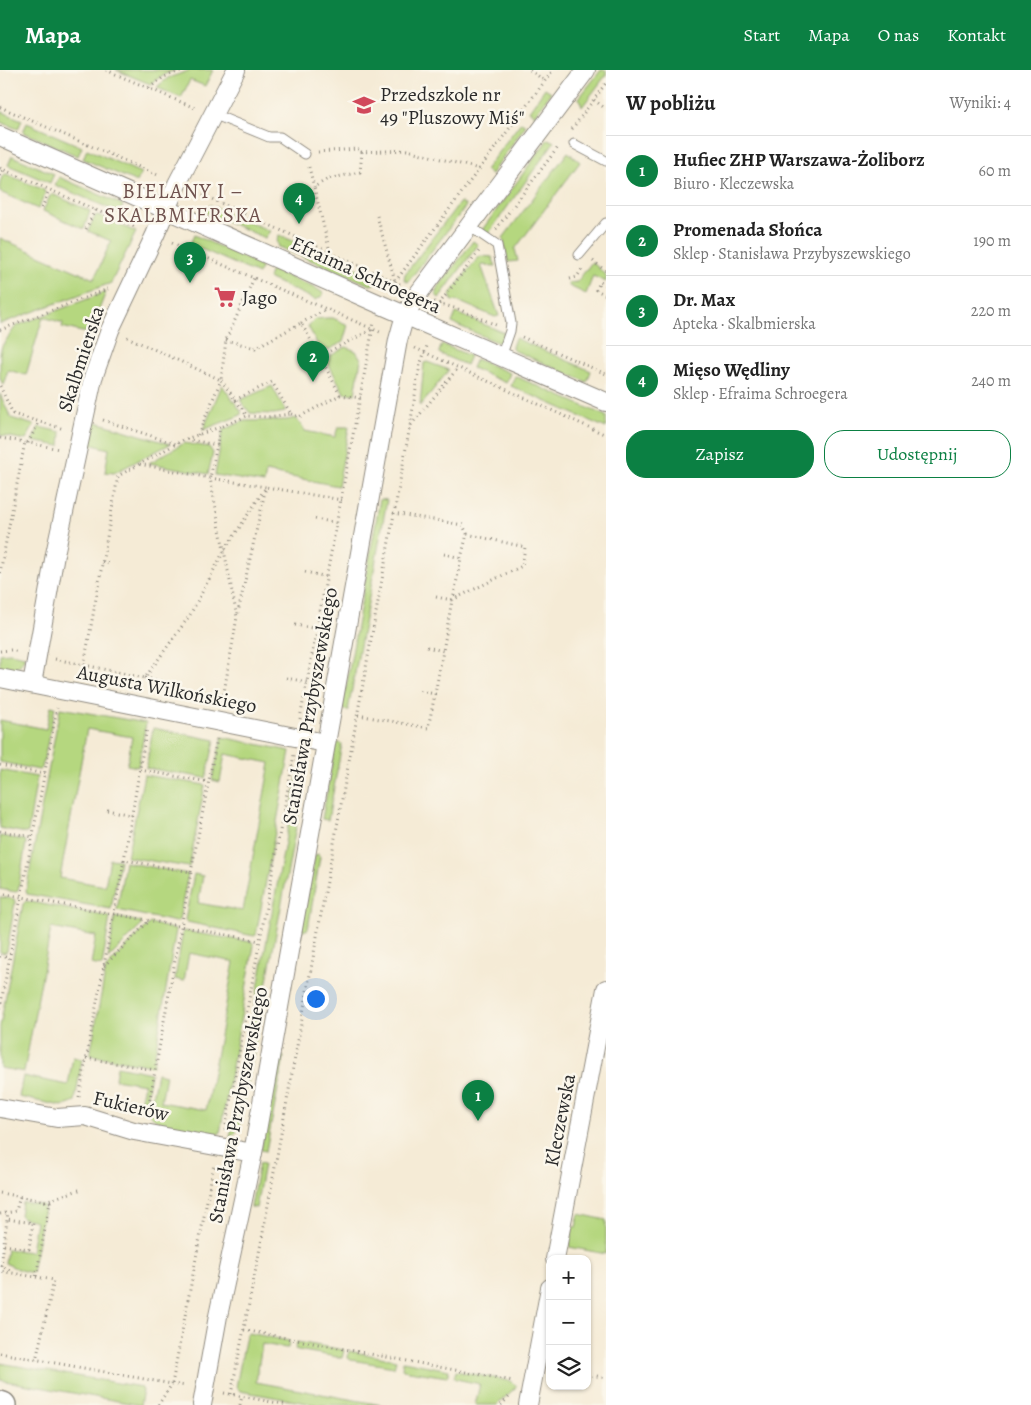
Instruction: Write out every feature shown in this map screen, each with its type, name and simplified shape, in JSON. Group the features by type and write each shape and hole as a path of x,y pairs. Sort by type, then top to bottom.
{"street":[{"name":"Skalbmierska","path":"32,684 55,554 93,378 110,330 167,210 205,112 236,70"},
{"name":"Stanisława Przybyszewskiego","path":"202,1405 218,1316 253,1153 398,340 405,315 418,294 586,70"},
{"name":"Efraima Schroegera","path":"0,136 377,304 606,402"},
{"name":"Augusta Wilkońskiego","path":"0,678 325,743"},
{"name":"Kleczewska","path":"556,1255 606,988"},
{"name":"Fukierów","path":"0,1108 57,1118 85,1116 134,1131 253,1153"},
{"path":"528,1405 548,1300"}],"lane":[{"path":"205,112 269,137 280,137 306,154"},
{"path":"574,144 606,161"},
{"path":"579,255 606,222"},
{"path":"469,226 497,246 511,323 501,357"}],"path":[{"path":"106,70 205,112"},
{"path":"149,88 164,77 183,70"},
{"path":"530,70 544,81"},
{"path":"0,1353 172,1384 218,1146 225,1132 374,328 374,312 383,290 395,282 553,70"},
{"path":"570,131 606,83"},
{"path":"594,100 606,109"},
{"path":"0,107 395,282"},
{"path":"439,304 559,145"},
{"path":"330,252 306,154 357,149 362,152 407,150 479,169"},
{"path":"314,188 328,180 360,172 362,152"},
{"path":"0,176 2,169 374,328 606,434"},
{"path":"42,208 49,190"},
{"path":"86,229 95,210"},
{"path":"377,216 395,282"},
{"path":"198,435 220,380 226,340 254,278"},
{"path":"606,285 600,282 596,290 606,295"},
{"path":"0,330 114,288 110,296"},
{"path":"231,1394 358,715 420,365 424,352 446,306"},
{"path":"226,340 255,348 327,309"},
{"path":"301,323 340,395"},
{"path":"320,356 374,328"},
{"path":"110,330 220,380 247,416"},
{"path":"410,426 458,368"},
{"path":"236,400 272,382 291,414"},
{"path":"0,386 13,414 69,431"},
{"path":"84,665 118,476 185,439 247,416 267,417 291,414 299,417 340,395 361,398"},
{"path":"84,414 176,444"},
{"path":"0,574 27,442 39,422"},
{"path":"220,427 210,478 237,617"},
{"path":"0,438 64,450"},
{"path":"185,439 217,445"},
{"path":"139,464 342,500"},
{"path":"0,651 11,650 145,678 190,615 224,551 266,487"},
{"path":"220,710 237,617 266,487"},
{"path":"358,715 428,728 452,600 467,534 463,525 393,513"},
{"path":"315,519 338,523"},
{"path":"436,597 452,600 522,566 525,548 467,534"},
{"path":"0,544 5,545"},
{"path":"444,554 461,558"},
{"path":"102,562 111,564"},
{"path":"305,572 327,577"},
{"path":"295,625 318,629"},
{"path":"427,647 443,651"},
{"path":"286,678 308,682"},
{"path":"419,691 435,694"},
{"path":"0,1008 58,704"},
{"path":"77,1105 149,720"},
{"path":"145,1124 218,734"},
{"path":"0,765 45,774"},
{"path":"140,770 209,782"},
{"path":"107,810 132,815"},
{"path":"0,831 33,837"},
{"path":"124,860 191,872"},
{"path":"0,893 260,941"},
{"path":"103,966 149,920"},
{"path":"0,956 9,958"},
{"path":"86,1058 155,1070"},
{"path":"44,1201 82,1189"},
{"path":"0,1193 50,1202 36,1277"},
{"path":"0,1214 16,1210 20,1196"},
{"path":"8,1212 0,1265 16,1274"},
{"path":"4,1245 29,1249 33,1223 7,1219"},
{"path":"0,1271 54,1280 36,1360"},
{"path":"244,1330 510,1379 518,1384"},
{"path":"591,1375 606,1378"},
{"path":"240,1405 242,1396"}],"green space":[{"path":"116,70 176,70 163,75 150,84"},
{"path":"191,70 213,70 205,86 190,80 181,98 158,88 168,78"},
{"path":"601,70 606,70 606,75 582,107 579,98"},
{"path":"545,88 551,92 535,115 529,111"},
{"path":"0,111 22,120 18,129 0,122"},
{"path":"521,122 526,125 491,174 485,170"},
{"path":"27,123 82,147 78,156 23,132"},
{"path":"548,139 554,142 488,234 482,230"},
{"path":"87,149 141,173 137,182 83,159"},
{"path":"568,152 580,162 515,249 518,261 508,262 503,238"},
{"path":"12,156 54,174 50,183 8,165"},
{"path":"6,174 44,190 45,194 38,209 0,192 0,182 3,175"},
{"path":"59,177 123,205 120,213 55,185"},
{"path":"52,194 90,211 84,229 43,211"},
{"path":"460,202 466,206 408,282 404,280 405,274"},
{"path":"210,205 270,231 265,238 205,212"},
{"path":"98,215 136,232 111,283 0,324 0,238 94,279 111,241 88,231 95,216"},
{"path":"194,235 260,265 261,268 258,274 190,244"},
{"path":"279,235 377,277 374,284 370,285 279,247 277,241"},
{"path":"473,241 478,245 439,298 436,295 436,290"},
{"path":"481,256 492,257 496,266 481,265 499,316 495,317 460,302 452,301 450,294"},
{"path":"592,262 606,275 606,282 593,276 586,294 569,286 568,283 577,282"},
{"path":"273,270 317,289 323,295 316,300 268,278"},
{"path":"106,292 90,332 62,327 63,323 43,317 26,375 8,370 3,385 0,378 0,354 2,346 16,326"},
{"path":"456,313 505,333 501,342 499,343 452,323"},
{"path":"333,318 348,325 343,342 328,350 320,349 308,326 316,319"},
{"path":"515,338 591,371 587,382 513,350"},
{"path":"442,344 470,356 466,365 440,354"},
{"path":"346,347 356,351 361,359 355,394 344,393 328,363 330,356"},
{"path":"476,359 510,373 506,383 472,368"},
{"path":"427,362 449,370 420,406 424,363"},
{"path":"515,376 606,416 606,428 511,386"},
{"path":"222,385 241,411 241,415 203,430"},
{"path":"272,386 285,412 274,414 250,413 240,400"},
{"path":"0,394 11,418 34,425 26,440 0,435"},
{"path":"296,418 305,431 335,437 338,427 349,427 338,486 266,472 264,483 215,475 223,430 244,421"},
{"path":"93,421 170,444 114,473 105,472 109,449 89,444"},
{"path":"39,427 61,432 60,446 32,441"},
{"path":"184,443 209,447 213,453 208,474 149,463"},
{"path":"380,499 387,500 348,711 342,709"},
{"path":"10,653 25,656 21,664 16,668 0,670 0,654"},
{"path":"51,706 55,707 42,768 39,770 0,762 0,720 46,729"},
{"path":"60,708 146,723 138,767 127,765 132,737 87,729 60,878 105,886 110,859 120,860 111,909 27,894 26,891"},
{"path":"153,728 215,740 206,778 146,768"},
{"path":"222,737 290,751 256,935 254,936 185,920 194,874 203,876 198,903 243,911 270,763 225,754 220,782 212,780"},
{"path":"336,742 342,744 328,820 322,819"},
{"path":"0,770 37,777 28,832 26,833 0,828"},
{"path":"144,775 205,785 189,867 127,857"},
{"path":"297,778 305,780 239,1129 230,1138"},
{"path":"0,836 25,840 26,843 18,890 16,892 0,889"},
{"path":"318,854 320,857 308,929 301,932 315,855"},
{"path":"125,862 188,874 179,920 176,922 117,910"},
{"path":"0,897 14,899 15,902 7,951 4,953 0,952"},
{"path":"26,901 110,917 102,966 91,964 96,936 51,928 24,1072 0,1068 0,1027 23,904"},
{"path":"115,917 141,922 141,926 108,959"},
{"path":"150,923 176,930 153,1066 90,1055 106,968"},
{"path":"183,931 252,942 254,945 220,1133 217,1135 159,1123 149,1113 157,1073 166,1075 161,1102 206,1110 234,962 189,953 184,981 175,979"},
{"path":"73,1057 82,1059 75,1101 62,1106 19,1097 23,1076 68,1085"},
{"path":"284,1057 266,1151 261,1150 278,1058"},
{"path":"117,1066 151,1073 145,1105 140,1104 144,1084 115,1079"},
{"path":"259,1163 264,1164 256,1208 251,1207"},
{"path":"23,1202 43,1205 44,1208 32,1273 5,1263 7,1249 31,1252 36,1221 23,1218 20,1215"},
{"path":"579,1214 606,1220 606,1254 569,1247 573,1227 576,1227"},
{"path":"249,1333 289,1341 288,1348 262,1344 256,1382 382,1405 318,1405 240,1391 236,1387 246,1335"},
{"path":"297,1342 344,1350 342,1358 295,1349"},
{"path":"349,1351 396,1360 394,1367 351,1360 348,1358"},
{"path":"403,1361 449,1370 447,1377 403,1370"},
{"path":"0,1363 141,1387 143,1391 140,1405 0,1380"},
{"path":"456,1371 510,1381 517,1386 497,1405 475,1405 480,1384 454,1378"}],"place":[{"name":"Przedszkole nr 49 \"Pluszowy Miś\"","path":"364,105"},
{"name":"Mięso Wędliny","path":"299,224"},
{"name":"Dr. Max","path":"190,283"},
{"name":"Jago","path":"225,297"},
{"name":"Promenada Słońca","path":"313,382"},
{"name":"Hufiec ZHP Warszawa-Żoliborz","path":"478,1121"}],"district":[{"name":"BIELANY I – SKALBMIERSKA","path":"183,203"}]}
